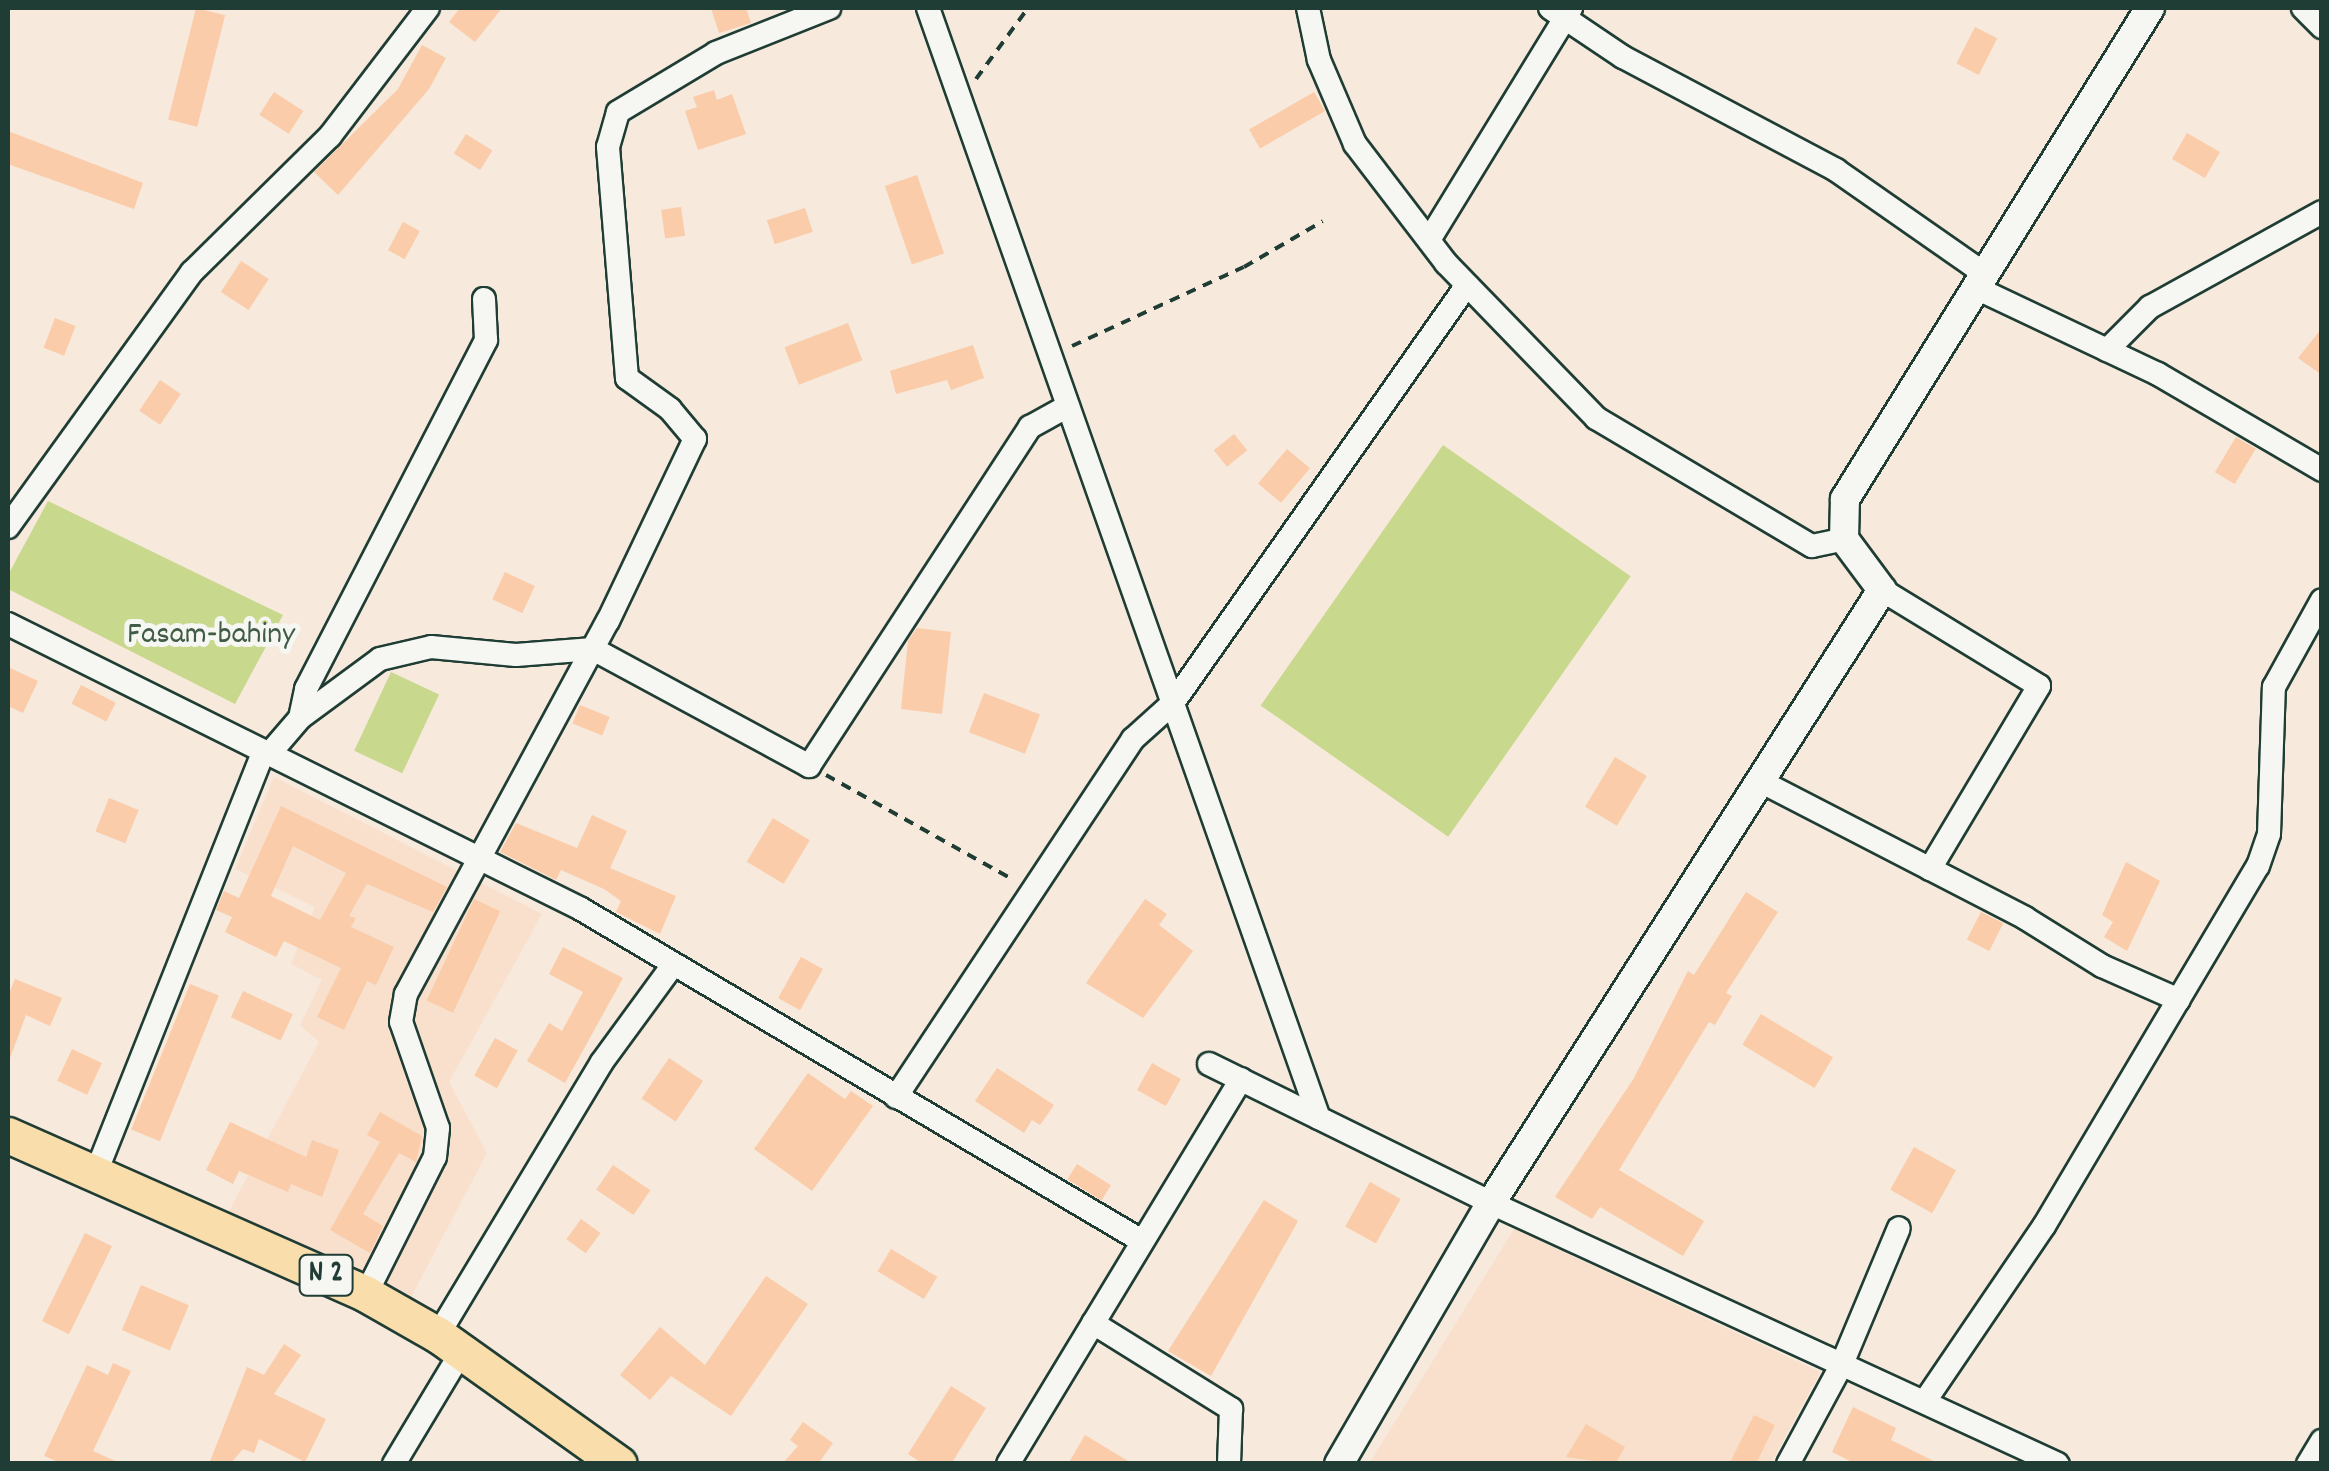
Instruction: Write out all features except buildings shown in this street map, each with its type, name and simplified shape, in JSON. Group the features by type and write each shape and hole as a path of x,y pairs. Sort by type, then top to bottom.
{"main road":[{"name":"N 2","path":"8,1135 95,1175 208,1219 366,1294 450,1343 619,1464"}],"street":[{"path":"8,527 192,272 330,136 428,8"},
{"path":"366,1294 436,1157 438,1128 402,1022 406,994 593,648 696,439 670,409 626,378 608,146 618,112 716,54 829,8"},
{"path":"928,8 1319,1118"},
{"path":"1308,8 1318,60 1356,144 1468,285 1596,418 1812,546 1844,538"},
{"path":"2303,8 2322,27"},
{"path":"1930,870 2039,686 1882,590 1844,538 1845,499 1981,281 2142,10"},
{"path":"1429,240 1562,11 1720,113 1836,170 1981,281 2322,470"},
{"path":"2107,350 2150,306 2322,212"},
{"path":"896,1098 1133,739 1173,702 1468,285"},
{"path":"300,718 306,689 486,340 484,299"},
{"path":"95,1175 266,754 300,718 380,659 414,651 516,655 593,648 809,766 1030,427 1068,406"},
{"path":"1339,1464 1491,1203 1882,590"},
{"path":"1924,1401 2044,1226 2258,866 2268,834 2274,687 2322,600"},
{"path":"8,624 477,857 673,964 1142,1241"},
{"path":"1758,780 2102,966 2179,1000"},
{"path":"394,1464 450,1343 602,1062 673,964"},
{"path":"1210,1064 1491,1203 2058,1463"},
{"path":"1008,1464 1240,1079"},
{"path":"1788,1464 1842,1364 1899,1228"},
{"path":"1093,1323 1230,1408 1229,1464"},
{"path":"2308,1464 2322,1441"}],"path":[{"path":"959,98 1028,8"},
{"path":"1050,355 1244,268 1323,221"},
{"path":"809,766 1030,890"}],"shaded area":[{"path":"274,777 542,914 449,1082 487,1153 402,1314 228,1213 319,1042 300,1025 322,980 291,964 315,907 235,869"},
{"path":"1514,1229 1820,1372 1771,1463 1369,1464"}],"green space":[{"path":"1443,445 1631,576 1448,837 1261,705"},
{"name":"Fasam-bahiny","path":"48,501 283,615 235,704 8,589 8,575"},
{"path":"391,672 439,694 402,773 354,751"}]}
